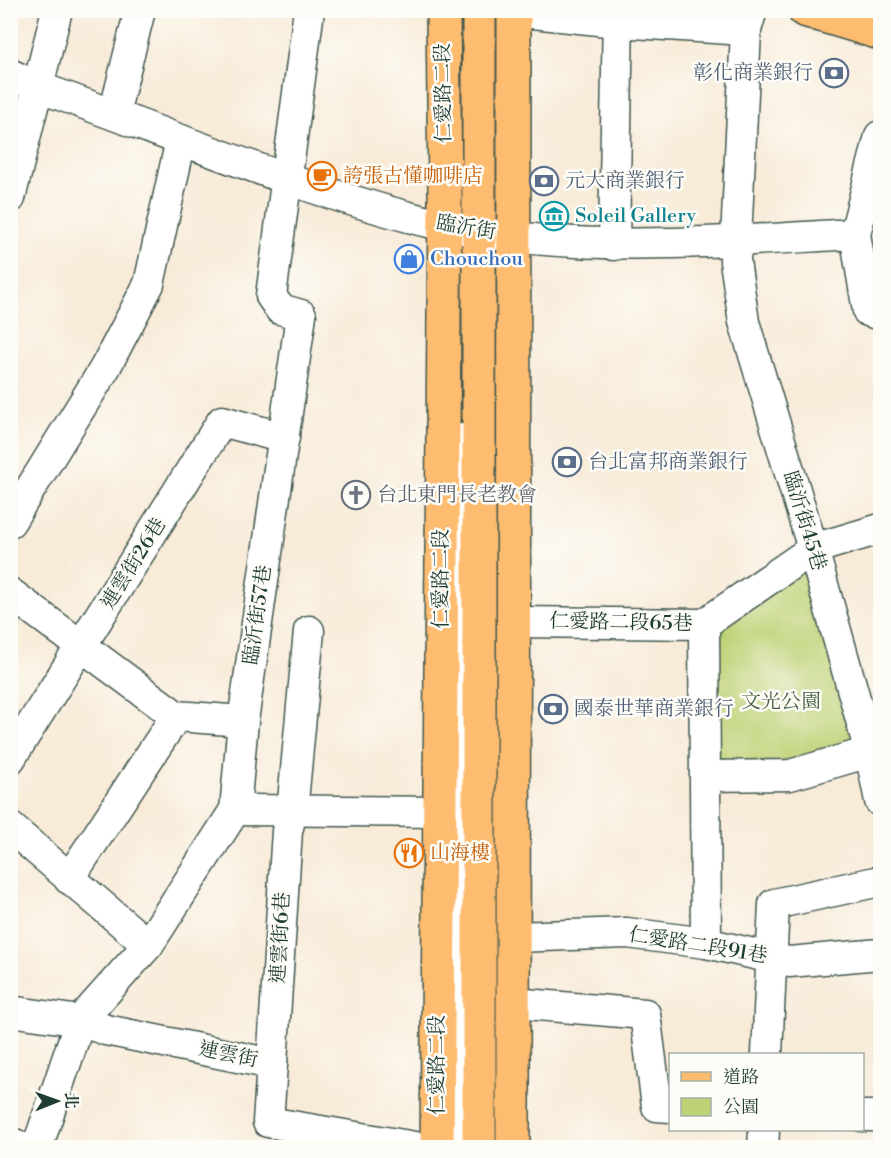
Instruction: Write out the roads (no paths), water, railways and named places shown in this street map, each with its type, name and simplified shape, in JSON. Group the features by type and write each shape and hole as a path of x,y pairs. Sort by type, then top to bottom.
{"main road":[{"name":"仁愛路二段","path":"443,10 462,227 478,1148"},
{"name":"仁愛路二段","path":"437,1148 439,812 462,227 479,10"},
{"path":"804,10 880,33"},
{"path":"513,1148 516,236 514,11"}],"street":[{"path":"10,198 57,10"},
{"path":"114,114 140,10"},
{"path":"287,178 309,10"},
{"path":"459,1148 462,227 465,10"},
{"path":"514,11 743,23"},
{"path":"614,245 622,18"},
{"name":"臨沂街45巷","path":"743,23 735,261 744,322 875,751 880,801"},
{"name":"臨沂街","path":"10,74 38,87 287,178 421,220 516,236 614,245 855,234"},
{"path":"880,135 855,234 868,311 880,315"},
{"path":"10,522 105,368 149,284 181,140"},
{"name":"臨沂街57巷","path":"80,1021 148,945 235,810 243,721 301,315 280,309 271,296 287,178"},
{"name":"連雲街26巷","path":"10,759 222,421 284,438"},
{"name":"仁愛路二段65巷","path":"515,622 704,624 813,549 880,529"},
{"path":"10,593 176,716 243,721"},
{"path":"704,624 706,943"},
{"name":"連雲街6巷","path":"272,1064 287,831 292,812 309,631"},
{"path":"69,879 176,716"},
{"path":"706,776 790,775 875,751"},
{"path":"235,810 439,812"},
{"path":"10,828 148,945"},
{"path":"767,1053 774,904 880,881"},
{"name":"仁愛路二段91巷","path":"514,937 627,933 706,943 789,962 880,954"},
{"path":"514,1003 645,1014 657,1106 669,1107"},
{"name":"連雲街","path":"10,1011 80,1021 106,1030 272,1064 268,1122 421,1148"},
{"path":"37,1148 80,1021"},
{"path":"864,1116 880,1116"},
{"path":"764,1131 764,1148"},
{"path":"10,1142 23,1148"}],"place":[{"name":"彰化商業銀行","path":"834,73"},
{"name":"誇張古懂咖啡店","path":"322,176"},
{"name":"元大商業銀行","path":"544,181"},
{"name":"Soleil Gallery","path":"554,216"},
{"name":"Chouchou","path":"409,259"},
{"name":"台北富邦商業銀行","path":"567,462"},
{"name":"台北東門長老教會","path":"356,495"},
{"name":"國泰世華商業銀行","path":"553,709"},
{"name":"山海樓","path":"409,853"}],"park label":[{"name":"文光公園","path":"781,702"}]}
